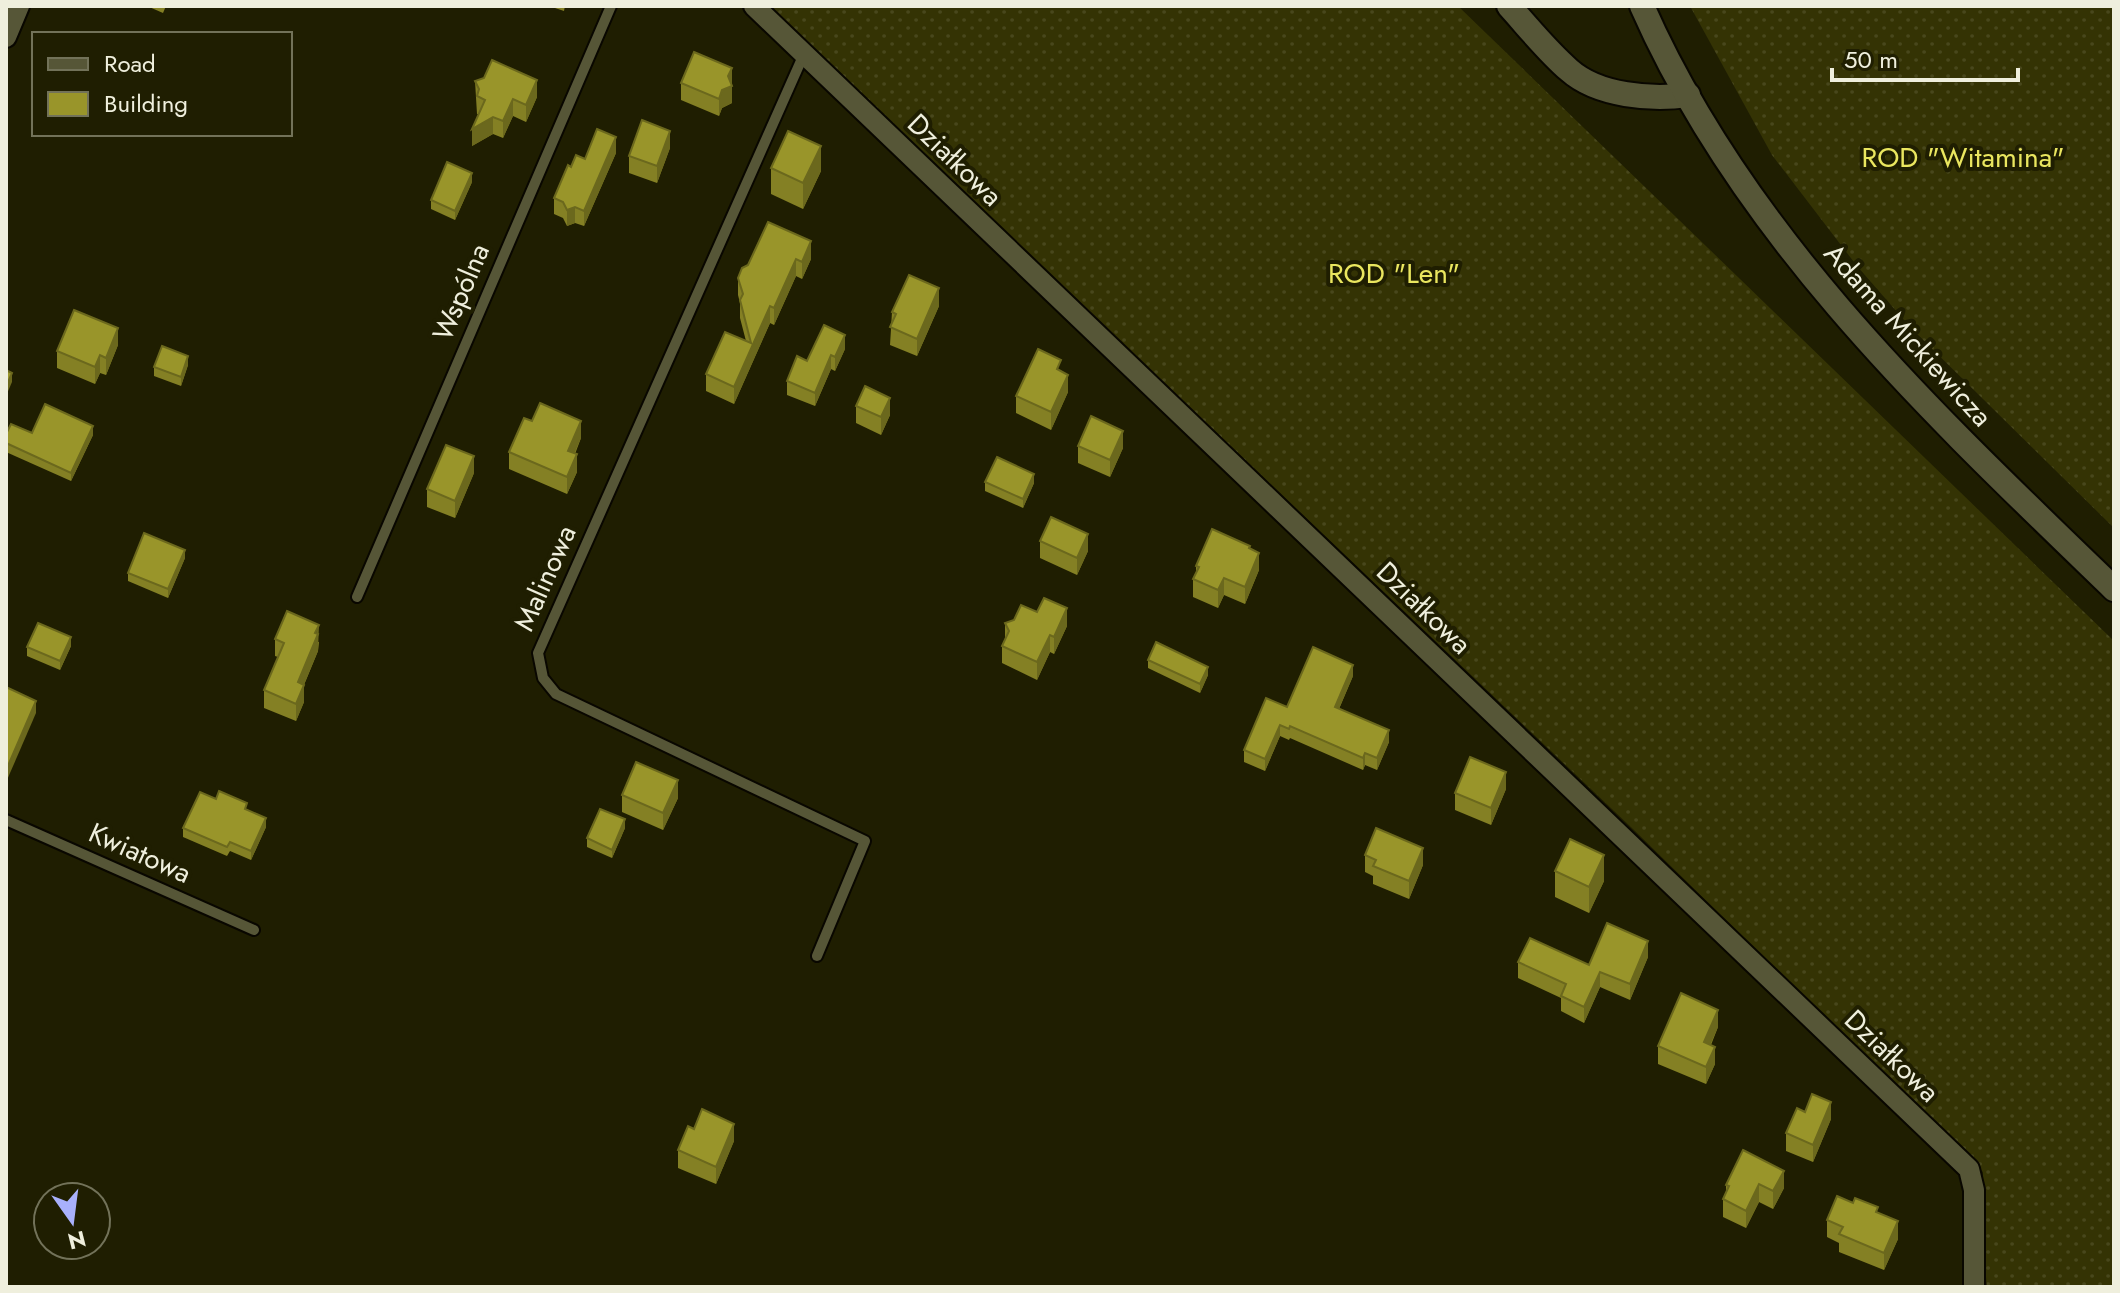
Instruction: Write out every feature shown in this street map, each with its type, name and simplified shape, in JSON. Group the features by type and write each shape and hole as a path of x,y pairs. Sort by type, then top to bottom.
{"street":[{"path":"6,37 19,6"},
{"name":"Działkowa","path":"754,6 1969,1169 1974,1190 1974,1287"},
{"path":"1509,6 1571,72 1610,91 1660,99 1688,95"},
{"name":"Adama Mickiewicza","path":"1642,6 1688,95 1768,218 1850,321 1933,412 2114,589"}],"lane":[{"name":"Wspólna","path":"357,597 611,6"},
{"name":"Malinowa","path":"804,54 538,653 543,678 556,694 865,841 817,956"},
{"name":"Kwiatowa","path":"6,820 254,930"}],"green space":[{"name":"ROD \"Len\"","path":"768,6 1458,6 2114,641 2114,1287 1987,1287 1982,1233 1983,1172 1633,829"},
{"name":"ROD \"Witamina\"","path":"1690,6 2114,6 2114,528 1911,328 1857,266 1772,155"}],"building":[{"path":"694,52 732,68 728,76 732,86 722,90 719,99 681,83"},
{"path":"492,60 537,80 526,105 513,99 503,121 493,117 472,129 485,100 477,96 479,89 475,81 484,78"},
{"path":"642,120 670,131 657,166 629,156"},
{"path":"597,129 616,137 584,211 575,207 567,210 563,202 554,198 568,165 571,167 576,155 585,159"},
{"path":"788,131 821,146 803,183 771,168"},
{"path":"447,162 472,173 455,211 431,200"},
{"path":"768,222 811,241 802,262 796,259 774,308 770,306 734,387 706,374 725,332 751,343 738,278 742,268 748,265"},
{"path":"909,275 939,288 917,339 890,327 896,314 892,312"},
{"path":"74,310 118,328 106,358 100,355 95,367 57,351"},
{"path":"824,325 845,335 835,357 831,355 815,393 787,381 797,356 807,361"},
{"path":"162,346 188,356 181,377 154,367"},
{"path":"1038,349 1061,360 1057,369 1068,375 1051,412 1016,396"},
{"path":"6,370 12,373 6,387"},
{"path":"865,386 890,398 881,417 856,406"},
{"path":"540,403 581,421 568,451 577,454 567,477 509,452 524,418 532,421"},
{"path":"45,404 93,426 71,473 6,443 11,424 32,433"},
{"path":"1091,416 1123,431 1110,460 1078,446"},
{"path":"446,445 474,456 455,501 427,489"},
{"path":"997,457 1034,474 1023,499 985,482"},
{"path":"1051,517 1088,534 1077,558 1040,541"},
{"path":"1212,529 1259,553 1245,587 1224,578 1218,590 1193,579"},
{"path":"144,533 185,550 168,589 128,573"},
{"path":"1044,598 1067,608 1054,637 1050,635 1037,662 1002,646 1009,631 1005,623 1014,620 1021,605 1037,612"},
{"path":"287,611 319,625 298,682 304,685 296,704 264,690 284,643 275,639"},
{"path":"38,623 71,637 60,661 27,647"},
{"path":"1156,642 1208,667 1200,684 1148,660"},
{"path":"1313,647 1353,665 1335,707 1389,730 1377,758 1365,753 1363,758 1290,726 1289,729 1280,725 1265,759 1244,750 1266,698 1287,707"},
{"path":"6,687 36,701 7,768 6,768"},
{"path":"1470,757 1506,772 1491,808 1455,793"},
{"path":"636,762 678,780 663,813 622,795"},
{"path":"219,791 247,803 245,809 266,818 251,851 230,842 227,847 183,828 200,792 216,799"},
{"path":"600,809 625,819 612,850 587,838"},
{"path":"1376,828 1423,848 1409,881 1373,866 1376,860 1365,855"},
{"path":"1570,839 1604,855 1589,887 1555,871"},
{"path":"1607,923 1648,941 1630,984 1600,972 1584,1007 1561,996 1566,984 1518,962 1530,938 1589,965"},
{"path":"1681,993 1718,1010 1704,1042 1715,1047 1706,1067 1658,1046"},
{"path":"1812,1094 1831,1102 1813,1145 1786,1133 1797,1108 1805,1112"},
{"path":"702,1109 734,1124 716,1167 678,1150 688,1126 694,1129"},
{"path":"1743,1150 1784,1171 1773,1191 1759,1184 1746,1211 1723,1199 1729,1186 1726,1185"},
{"path":"1837,1196 1853,1203 1855,1198 1878,1207 1876,1212 1898,1221 1884,1253 1839,1234 1843,1227 1827,1220"}]}
